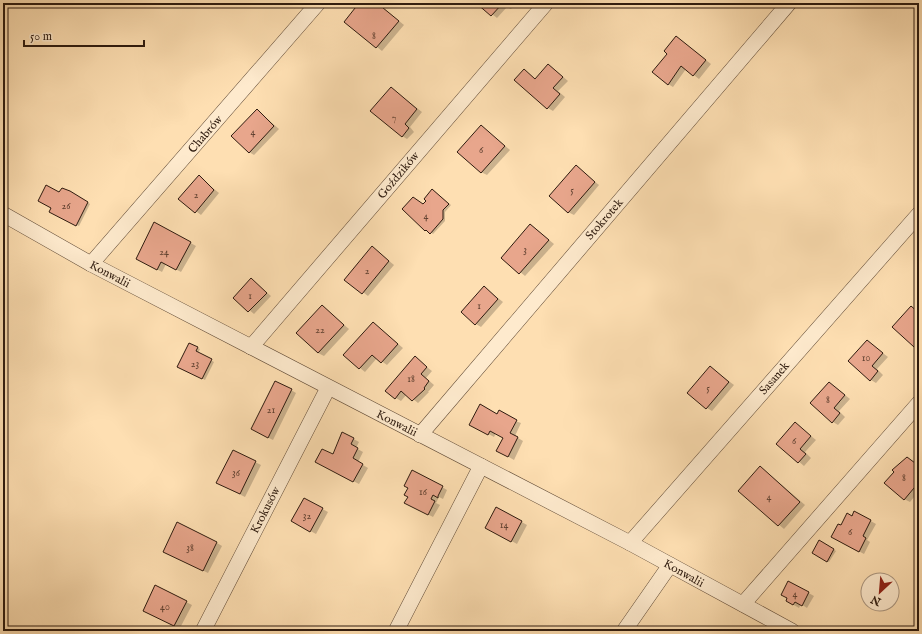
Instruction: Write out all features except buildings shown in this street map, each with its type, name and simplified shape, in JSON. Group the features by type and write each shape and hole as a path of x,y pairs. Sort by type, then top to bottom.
{"street":[{"name":"Chabrów","path":"91,264 318,3"},
{"name":"Goździków","path":"251,347 546,3"},
{"name":"Stokrotek","path":"420,435 789,3"},
{"name":"Konwalii","path":"3,214 91,264 630,543 792,631"},
{"name":"Sasanek","path":"630,543 919,214"},
{"name":"Krokusów","path":"203,631 328,388"},
{"path":"743,604 919,402"},
{"path":"396,631 481,466"},
{"path":"624,631 670,565"}]}
